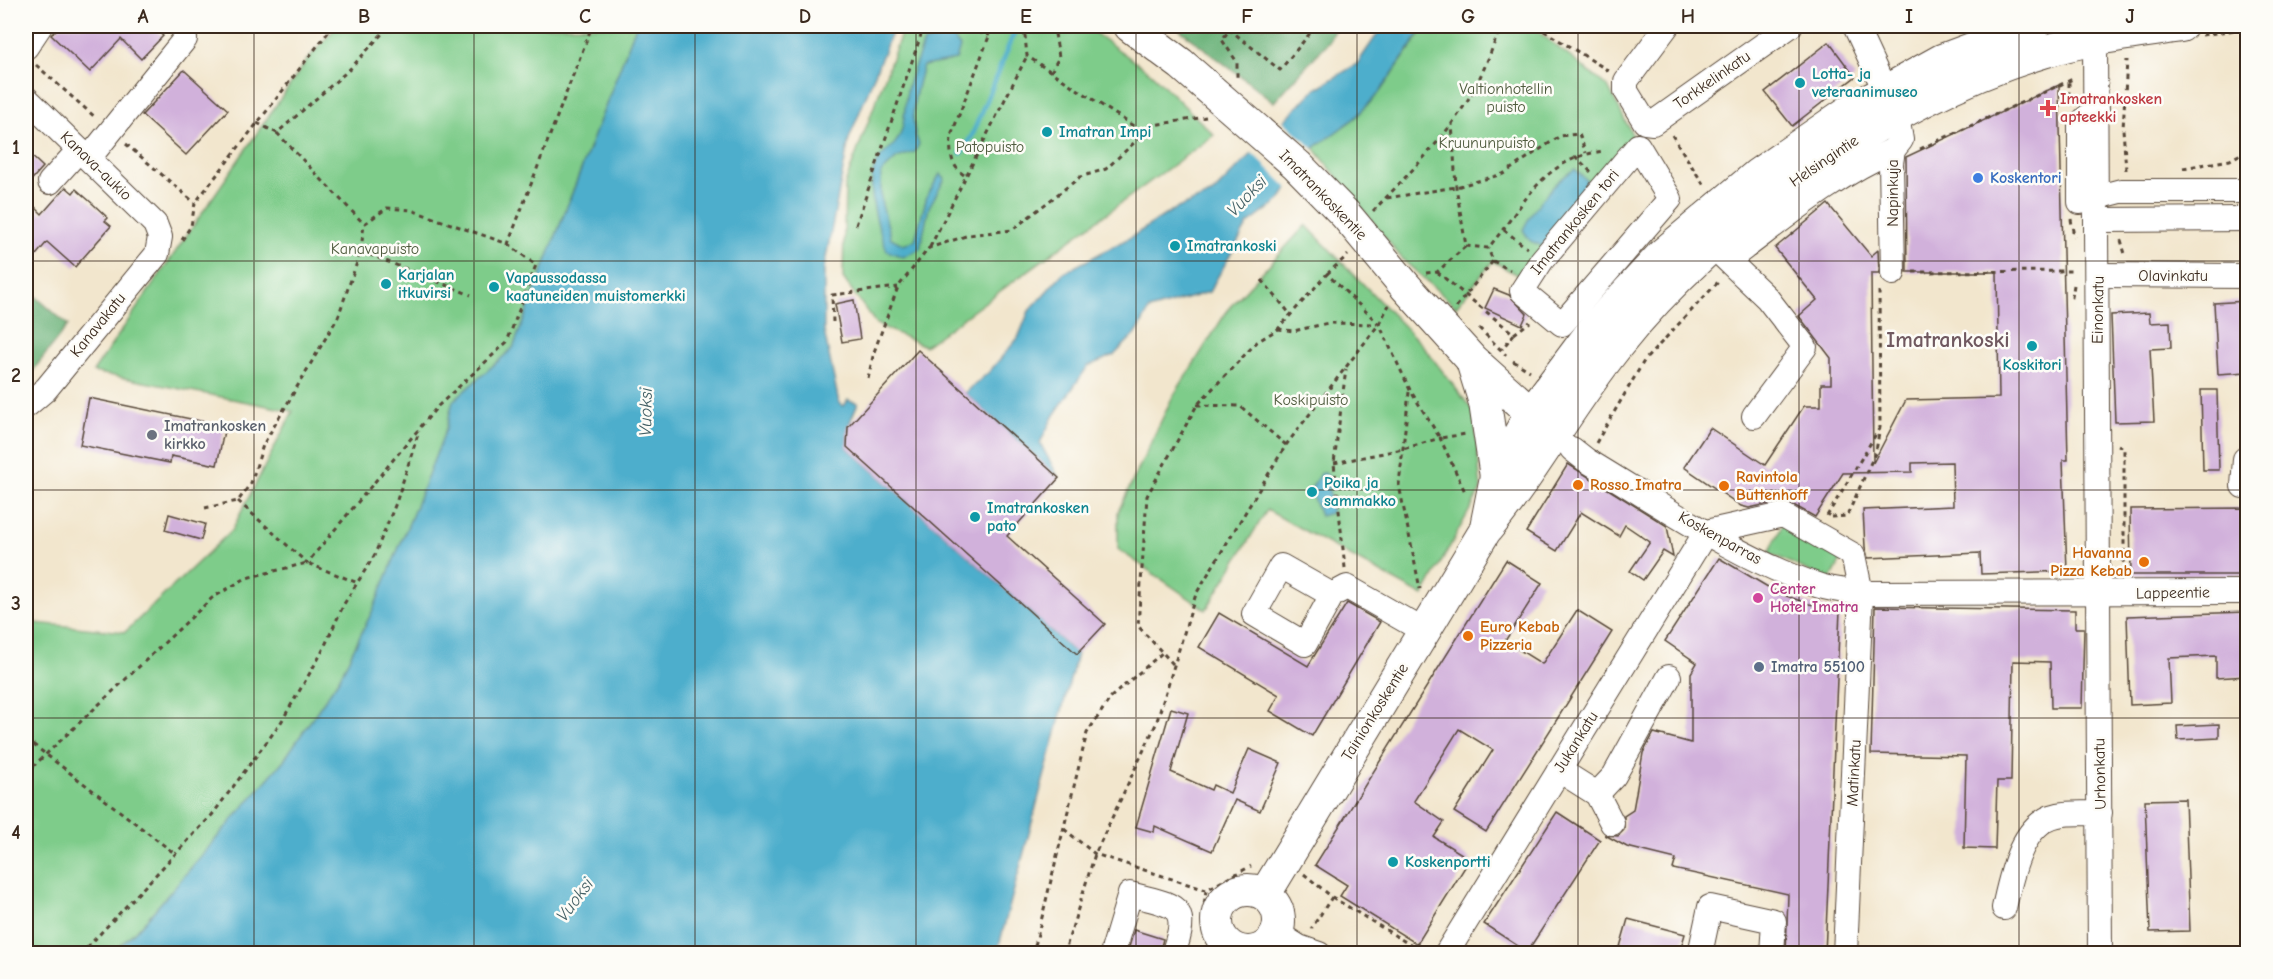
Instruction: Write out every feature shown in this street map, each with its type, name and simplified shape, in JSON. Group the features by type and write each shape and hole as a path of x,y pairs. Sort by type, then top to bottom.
{"main road":[{"name":"Imatrankoskentie","path":"1130,26 1181,64 1297,165 1352,230 1472,360 1551,430"},
{"name":"Helsingintie","path":"1551,430 1596,326 1656,261 1717,250 1810,170 1861,135 1891,103 1942,60 2033,26"},
{"name":"Helsingintie","path":"1891,103 1958,86 2094,32 2187,31"},
{"name":"Imatrankoskentie","path":"1472,360 1490,430 1496,477"},
{"name":"Tainionkoskentie","path":"1485,531 1496,477 1551,430"},
{"name":"Tainionkoskentie","path":"1265,894 1485,531 1513,497 1551,430"},
{"path":"1242,890 1254,890 1265,894 1298,944 1241,951 1229,950 1217,927 1217,915 1222,904 1231,895 1242,890"}],"street":[{"path":"1626,81 1667,26"},
{"name":"Torkkelinkatu","path":"1626,81 1626,91 1645,122 1653,123 1790,26"},
{"path":"1855,26 1891,103"},
{"name":"Einonkatu","path":"2094,32 2097,108 2087,273 2098,594"},
{"path":"50,182 84,154 185,39"},
{"name":"Kanava-aukio","path":"26,98 170,240"},
{"name":"Napinkuja","path":"1891,103 1901,140 1892,157 1893,273"},
{"name":"Imatrankosken tori","path":"1638,146 1670,199 1562,324 1521,291 1542,261 1638,146"},
{"path":"1754,416 1805,347 1767,298 1717,250 1812,198 1874,158 1892,157"},
{"path":"2092,206 2121,191 2213,197 2247,191"},
{"path":"2092,206 2247,219"},
{"name":"Kanavakatu","path":"26,406 46,389 170,240"},
{"name":"Olavinkatu","path":"2087,273 2247,276"},
{"name":"Koskenparras","path":"1551,430 1706,532 1784,573 1822,587 1861,593 2098,594"},
{"path":"2243,486 2245,459 2247,458"},
{"name":"Matinkatu","path":"1706,532 1783,515 1853,555 1861,593 1845,954"},
{"name":"Jukankatu","path":"1441,951 1559,770 1706,532"},
{"path":"1339,591 1424,632"},
{"name":"Lappeentie","path":"2098,594 2247,592"},
{"name":"Urhonkatu","path":"2098,594 2100,954"},
{"path":"1597,794 1614,776 1669,677"},
{"path":"1559,770 1597,794 1612,823"},
{"path":"2004,908 2013,870 2029,833 2056,815 2100,813"},
{"path":"1112,954 1130,894 1173,906 1180,915 1182,928 1173,954"},
{"path":"1700,954 1710,907 1774,921 1772,954"}],"path":[{"path":"170,240 191,226 195,203 333,26"},
{"path":"277,133 351,68 389,26"},
{"path":"508,244 592,26"},
{"path":"856,225 924,26"},
{"path":"952,26 990,35"},
{"path":"964,175 956,169 950,154 951,136 993,26"},
{"path":"868,378 874,352 898,286 929,248 964,175 1028,56 1024,26"},
{"path":"1051,72 1059,57 1054,34 1073,26"},
{"path":"929,248 969,235 1012,230 1080,177 1106,169 1153,124 1225,101 1237,62 1222,40 1231,28 1280,70 1316,26"},
{"path":"1173,664 1138,626 1148,496 1197,405 1257,342 1278,329 1291,315 1327,274 1352,230 1424,158 1452,122 1479,79 1501,26"},
{"path":"1536,26 1626,81"},
{"path":"2187,31 2247,28"},
{"path":"2127,175 2123,129 2125,64 2129,55"},
{"path":"1028,56 1144,133"},
{"path":"1892,157 2069,79 2096,76"},
{"path":"1452,122 1456,187 1466,246"},
{"path":"257,123 277,133 364,224"},
{"path":"1488,248 1542,179 1575,156 1638,146 1668,129 1711,196"},
{"path":"1385,198 1456,187 1503,174 1560,136 1579,134 1586,153"},
{"path":"2178,169 2230,159 2247,150"},
{"path":"26,773 212,598 246,579 307,563 438,406 507,342 536,265 508,244 411,210 387,208 364,224 361,251 338,317 263,445 251,483 238,501 205,508"},
{"path":"1504,230 1542,261"},
{"path":"1421,273 1437,272 1466,246 1488,248"},
{"path":"1456,307 1493,261 1488,248"},
{"path":"1530,371 1551,430 1644,361 1716,282 1717,250"},
{"path":"361,251 471,295"},
{"path":"1437,272 1515,334 1502,350"},
{"path":"1880,428 1826,517 1847,516 1876,451 1880,428 1878,273 2087,273"},
{"path":"1327,274 1379,324 1410,390 1440,438 1470,504"},
{"path":"1262,280 1291,315"},
{"path":"833,322 832,295 898,286"},
{"path":"1064,954 1095,854 1156,724 1196,594 1286,445 1379,324 1394,298"},
{"path":"1278,329 1294,331 1328,323 1379,324"},
{"path":"1339,591 1334,463 1346,368"},
{"path":"1410,390 1399,485 1420,590 1426,580"},
{"path":"1197,405 1240,406 1286,445"},
{"path":"1334,463 1403,449 1440,438 1490,430"},
{"path":"81,954 212,815 266,743 303,688 344,604 374,556 396,502 418,431"},
{"path":"238,501 307,563 358,583"},
{"path":"1033,954 1088,733 1111,697 1162,653"},
{"path":"26,739 174,854"},
{"path":"1064,829 1095,854 1206,890 1226,878 1247,870 1254,863"},
{"path":"1292,847 1311,859 1304,873 1332,897 1416,949 1426,952 1441,951"},
{"path":"1201,929 1206,890"},
{"path":"1298,944 1332,897"}],"green space":[{"name":"Kanavapuisto","path":"337,26 636,26 513,348 453,401 446,429 414,511 373,610 339,679 284,760 141,926 111,953 26,953 26,622 125,632 232,530 293,411 93,372 307,60"},
{"name":"Patopuisto","path":"904,26 1085,26 1151,73 1214,135 925,346 876,324 843,278 845,184"},
{"path":"1175,26 1336,26 1329,41 1274,102"},
{"name":"Kruununpuisto","path":"1426,26 1531,26 1608,87 1638,146 1527,281 1493,261 1456,307 1403,260 1314,148 1355,118 1379,93"},
{"name":"Koskipuisto","path":"1306,225 1423,346 1474,412 1481,489 1423,596 1267,510 1206,610 1118,549 1118,512 1172,398 1229,308"},
{"path":"26,288 68,325 32,372 26,375"},
{"path":"1784,522 1843,556 1830,581 1769,553"}],"water":[{"name":"Vuoksi","path":"636,26 894,26 849,139 824,268 824,331 839,403 844,406 848,400 858,403 848,427 847,447 1077,654 997,953 111,954 141,926 284,760 339,679 373,610 414,511 446,429 453,401 513,348"},
{"name":"Imatrankoski","path":"1383,26 1425,26 1379,93 1355,118 1314,148 1280,200 1248,224 1209,292 1149,310 1138,331 1114,355 1088,366 1054,415 1040,443 1059,478 965,393 989,372 1018,338 1029,311 1063,273 1133,236 1171,211 1213,193 1314,90 1357,64"},
{"path":"951,35 960,47 956,60 923,66 913,115 915,135 919,144 915,152 897,158 881,173 881,201 891,238 904,245 915,240 927,196 940,174 945,179 929,207 920,249 903,257 887,251 880,231 872,193 874,170 881,157 899,137 904,121 908,86 924,42"},
{"path":"1575,169 1591,185 1542,246 1530,241 1523,230 1532,213 1552,188"},
{"path":"1325,473 1329,477 1328,487 1332,509 1331,513 1320,516 1310,490 1320,474"}],"pier":[{"path":"1281,119 1316,151 1290,190 1250,151"}],"building":[{"path":"60,26 152,26 163,36 141,59 121,39 90,72 51,35"},
{"path":"1829,42 1855,77 1792,126 1765,92"},
{"path":"184,70 228,110 186,155 142,115"},
{"path":"2059,85 2068,460 2063,460 2067,571 1981,574 1980,553 1868,558 1865,547 1863,510 1953,506 1952,462 1912,463 1912,472 1843,473 1815,517 1790,503 1781,501 1749,508 1741,506 1684,467 1710,428 1765,465 1804,406 1821,406 1821,384 1831,384 1831,358 1799,316 1817,300 1775,248 1828,204 1871,256 1878,250 1879,273 1871,273 1873,463 1906,400 1999,398 1997,272 1907,272 1906,157"},
{"path":"26,151 43,167 26,186"},
{"path":"66,187 73,193 76,189 108,218 105,221 111,226 75,267 47,242 26,267 26,198 42,214"},
{"path":"1494,289 1509,295 1527,314 1522,325 1485,308"},
{"path":"854,300 860,339 842,342 835,304"},
{"path":"2247,301 2247,372 2218,374 2214,303"},
{"path":"2149,313 2150,323 2170,322 2171,348 2150,349 2154,421 2115,422 2111,315"},
{"name":"Imatrankosken pato","path":"918,350 1059,478 1007,536 1105,624 1077,654 847,447 848,427"},
{"path":"2201,390 2217,390 2219,470 2203,470"},
{"name":"Imatrankosken kirkko","path":"89,398 225,426 217,465 171,456 170,463 80,445"},
{"path":"1568,464 1667,526 1673,557 1663,551 1643,580 1630,571 1650,542 1625,525 1619,536 1581,512 1557,551 1526,532"},
{"path":"2247,508 2247,575 2131,575 2130,509"},
{"path":"169,514 205,524 201,540 165,530"},
{"path":"1719,558 1778,593 1809,604 1840,610 1825,954 1786,954 1788,894 1673,869 1676,859 1627,847 1605,835 1618,836 1624,830 1624,816 1633,810 1643,753 1654,733 1691,743 1691,673 1697,663 1665,641"},
{"path":"1506,560 1542,583 1505,641 1542,664 1577,610 1612,632 1486,832 1454,812 1493,750 1459,729 1414,801 1444,822 1434,837 1470,859 1417,944 1340,896 1347,885 1315,865"},
{"path":"1347,603 1380,622 1312,736 1270,711 1279,695 1199,647 1219,613 1308,666"},
{"path":"1875,607 2075,610 2075,628 2084,628 2082,708 2051,708 2050,662 2013,661 2011,781 1997,781 1995,849 1964,848 1966,756 1871,754"},
{"path":"2247,612 2247,676 2216,678 2216,656 2169,658 2171,703 2130,705 2127,616"},
{"path":"1171,708 1188,713 1171,772 1211,790 1213,785 1230,793 1249,749 1281,763 1260,811 1235,800 1212,851 1155,826 1154,832 1136,827"},
{"path":"2219,724 2219,738 2178,740 2177,726"},
{"path":"2185,799 2190,931 2150,932 2145,800"},
{"path":"1557,812 1600,840 1527,952 1484,924"},
{"path":"1628,919 1685,934 1679,954 1618,954"},
{"path":"1134,930 1163,939 1159,954 1127,954"}],"waterway":[{"path":"961,153 972,136 1017,26"}],"place":[{"name":"Lotta- ja veteraanimuseo","path":"1800,83"},
{"name":"Imatrankosken apteekki","path":"2048,108"},
{"name":"Imatran Impi","path":"1047,132"},
{"name":"Koskentori","path":"1978,178"},
{"name":"Imatrankoski","path":"1175,246"},
{"name":"Karjalan itkuvirsi","path":"386,284"},
{"name":"Vapaussodassa kaatuneiden muistomerkki","path":"494,287"},
{"name":"Koskitori","path":"2032,346"},
{"name":"Imatrankosken kirkko","path":"152,435"},
{"name":"Rosso Imatra","path":"1578,485"},
{"name":"Ravintola Buttenhoff","path":"1724,486"},
{"name":"Poika ja sammakko","path":"1312,492"},
{"name":"Imatrankosken pato","path":"975,517"},
{"name":"Havanna Pizza Kebab","path":"2144,562"},
{"name":"Center Hotel Imatra","path":"1758,598"},
{"name":"Euro Kebab Pizzeria","path":"1468,636"},
{"name":"Imatra 55100","path":"1759,667"},
{"name":"Koskenportti","path":"1393,862"}],"district":[{"name":"Imatrankoski","path":"1948,340"}],"park label":[{"name":"Valtionhotellin puisto","path":"1506,98"}]}
